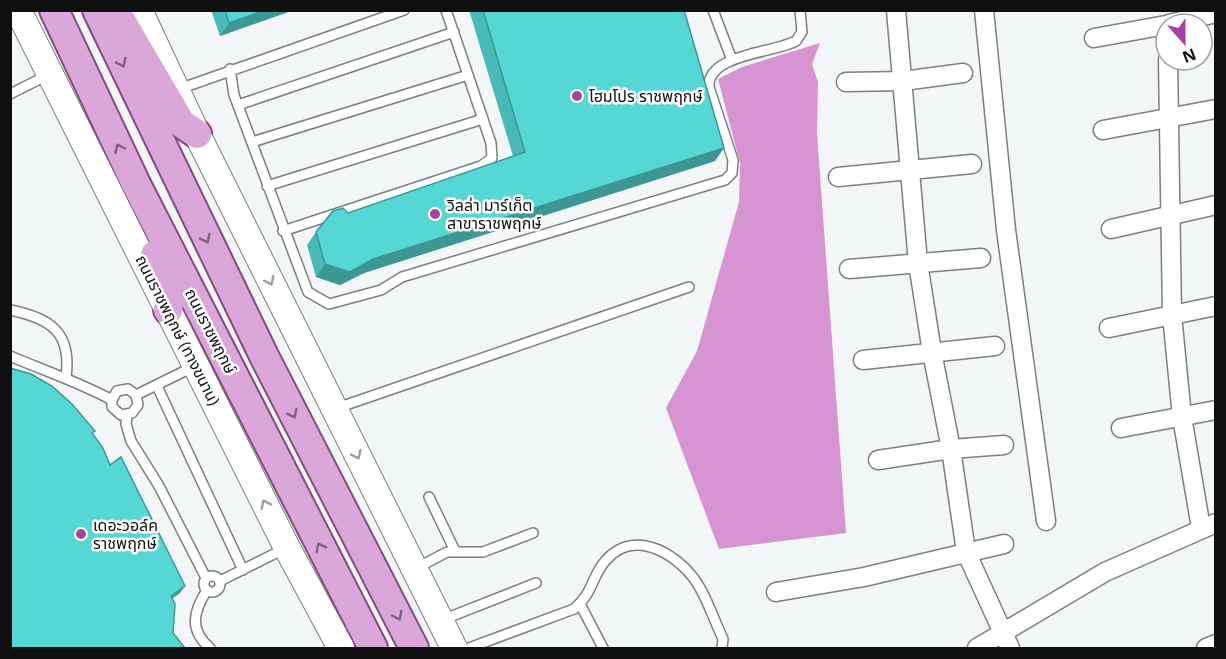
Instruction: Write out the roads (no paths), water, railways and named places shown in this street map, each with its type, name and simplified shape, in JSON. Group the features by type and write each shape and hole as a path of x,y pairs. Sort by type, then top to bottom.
{"main road":[{"name":"ถนนราชพฤกษ์","path":"54,10 136,184 373,648"},
{"path":"97,10 258,346 414,648"},
{"path":"115,10 182,123 197,134"},
{"path":"139,10 197,134 454,648"},
{"name":"ถนนราชพฤกษ์ (ทางขนาน)","path":"21,23 50,74 286,548 341,648"},
{"path":"136,184 137,207 170,296 168,310"}],"street":[{"path":"896,10 918,263 951,449 966,552 1006,641"},
{"path":"984,10 1006,230 1046,521"},
{"path":"1094,38 1154,26"},
{"path":"977,648 1006,641 1105,572 1208,525 1182,417 1172,315 1168,72"},
{"path":"846,82 903,81 963,73"},
{"path":"1103,130 1215,109"},
{"path":"838,177 909,172 972,164"},
{"path":"1111,229 1215,205"},
{"path":"849,269 981,258"},
{"path":"1109,328 1215,306"},
{"path":"863,360 995,346"},
{"path":"1121,428 1215,410"},
{"path":"878,460 951,449 1004,445"},
{"path":"776,592 864,578 1004,544"},
{"path":"1206,648 1215,644"}],"lane":[{"path":"176,90 230,69 404,10"},
{"path":"283,231 481,166 492,158 491,143 446,10"},
{"path":"713,10 732,60"},
{"path":"230,69 238,105 283,231 308,292 329,304 381,290 402,278 724,180 732,173 733,160 709,81 715,69 732,60 796,40 802,32 800,10"},
{"path":"238,105 454,32"},
{"path":"10,94 50,74"},
{"path":"252,142 468,75"},
{"path":"267,186 483,119"},
{"path":"334,409 689,287"},
{"path":"10,310 38,317 57,331 64,341 67,353 66,377"},
{"path":"10,356 66,377 112,400"},
{"path":"136,395 157,387 196,365"},
{"path":"157,387 243,570"},
{"path":"122,389 128,389 136,395 136,410 127,415 116,412 112,400 113,395 122,389"},
{"path":"127,415 126,424 131,441 159,486 206,578 207,590"},
{"path":"429,497 455,551"},
{"path":"413,570 447,552 483,552 533,533"},
{"path":"469,648 574,609 588,598 607,559 632,544 654,547 678,563 699,586 723,639 722,648"},
{"path":"220,581 286,548"},
{"path":"206,578 214,576 220,581"},
{"path":"207,590 218,589 220,581"},
{"path":"440,621 536,583"},
{"path":"207,590 196,607 194,619 195,631 210,648"},
{"path":"580,604 603,648"}],"place":[{"name":"โฮมโปร ราชพฤกษ์","path":"577,96"},
{"name":"วิลล่า มาร์เก็ต สาขาราชพฤกษ์","path":"435,214"},
{"name":"เดอะวอล์ค ราชพฤกษ์","path":"81,534"}]}
